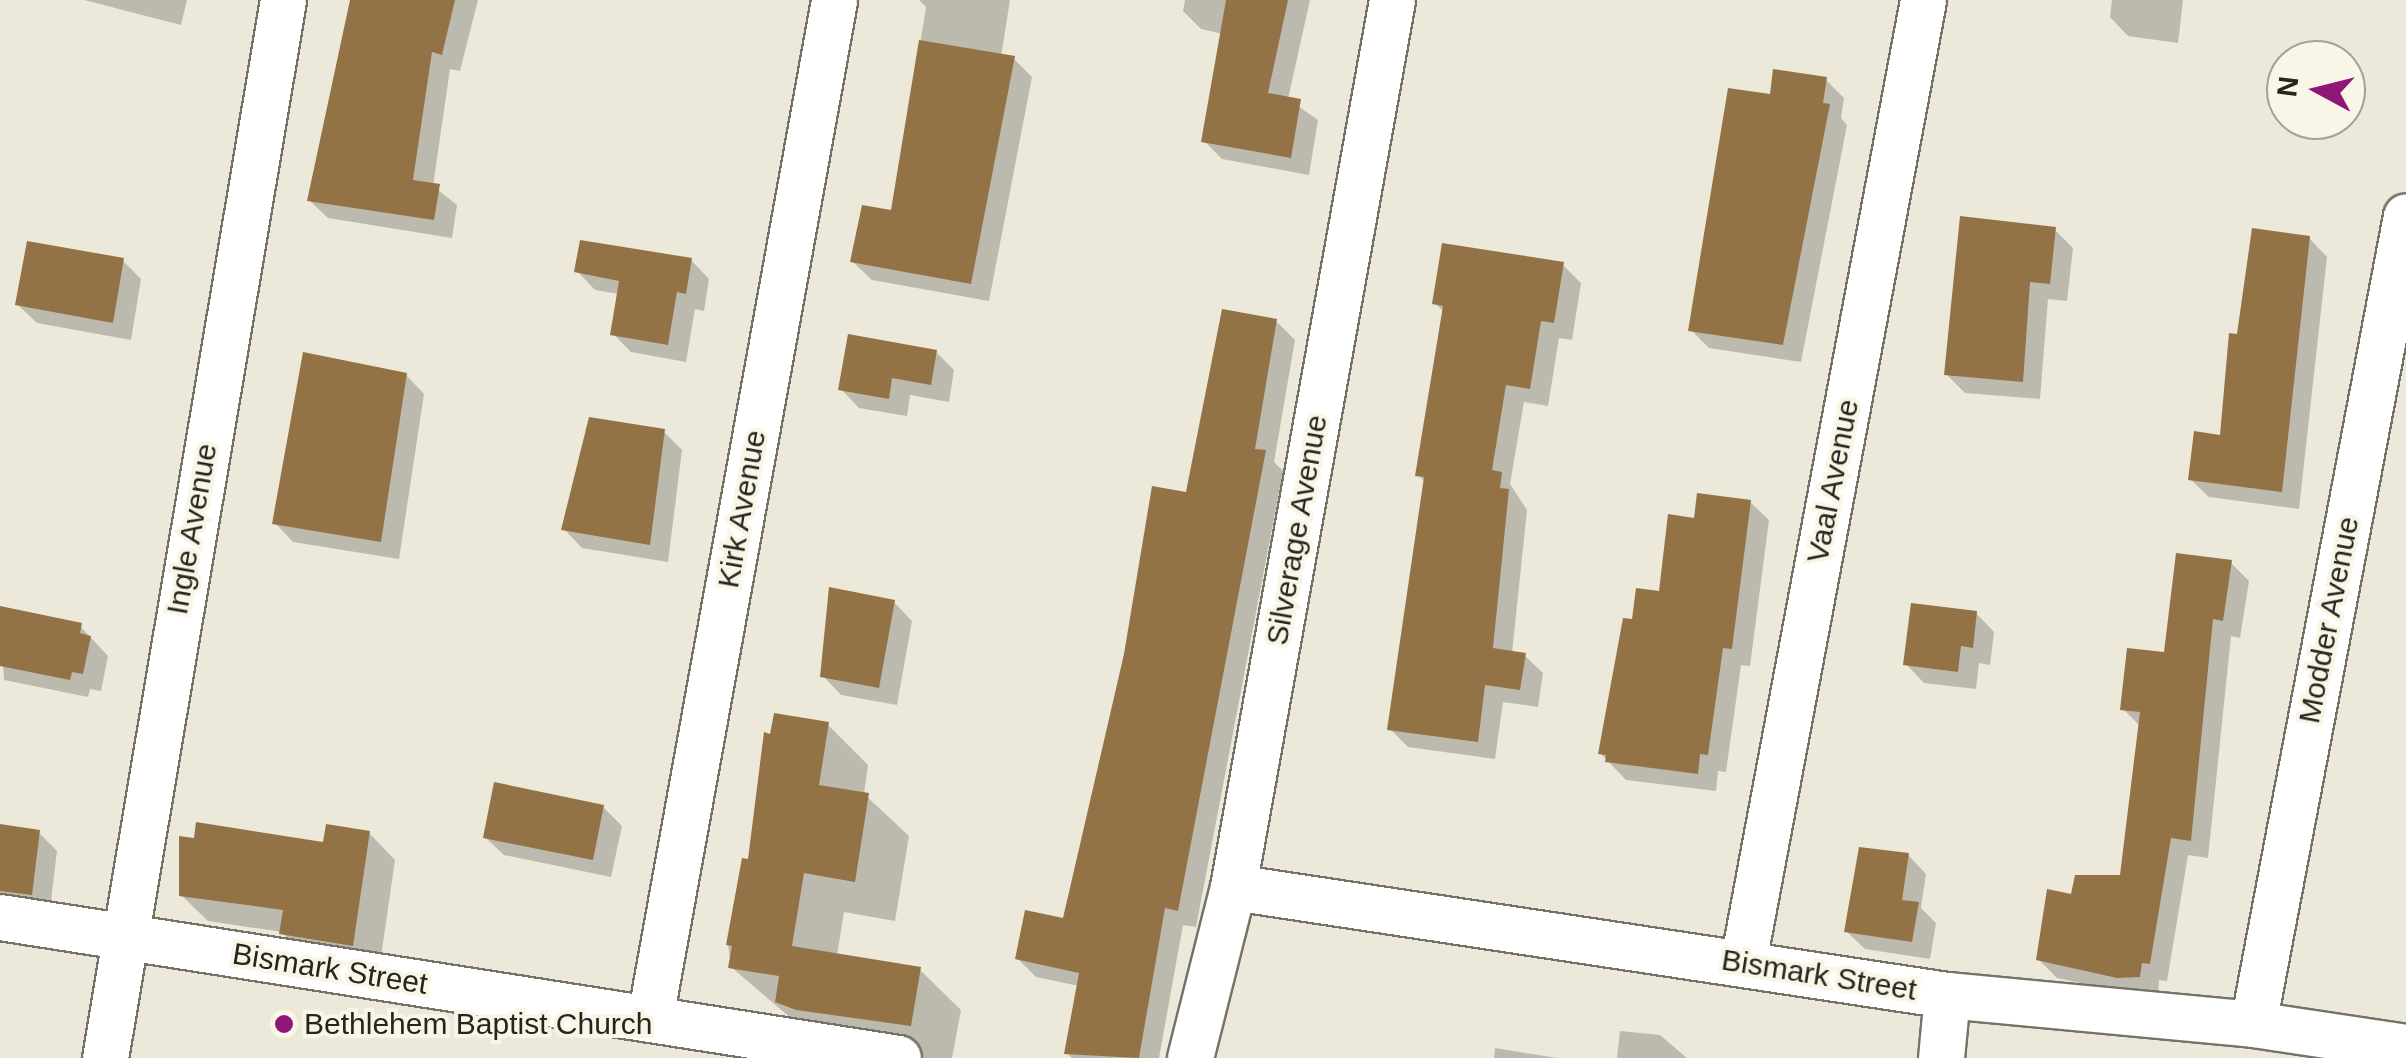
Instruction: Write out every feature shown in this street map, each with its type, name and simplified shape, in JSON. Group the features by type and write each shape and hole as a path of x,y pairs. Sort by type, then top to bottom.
{"street":[{"name":"Ingle Avenue","path":"105,1058 122,938 282,0"},
{"name":"Kirk Avenue","path":"650,1018 834,0"},
{"name":"Silverage Avenue","path":"1190,1058 1233,887 1392,0"},
{"name":"Vaal Avenue","path":"1743,962 1922,0"},
{"name":"Modder Avenue","path":"2253,1024 2406,216"},
{"name":"Bismark Street","path":"1233,887 1947,995 2253,1024 2406,1047"},
{"name":"Bismark Street","path":"0,917 898,1058"},
{"path":"1940,1058 1947,995"}],"building":[{"path":"350,0 455,0 442,55 432,52 413,180 440,184 434,220 307,201"},
{"path":"1226,0 1288,0 1268,93 1301,99 1291,158 1201,142"},
{"path":"919,40 1015,56 971,284 850,262 862,205 891,210"},
{"path":"1773,69 1827,77 1823,103 1830,104 1783,345 1688,331 1728,88 1770,94"},
{"path":"1960,216 2056,227 2050,284 2030,282 2023,382 1944,375"},
{"path":"2252,228 2310,236 2282,492 2188,480 2194,431 2220,435 2229,333 2237,334"},
{"path":"580,240 692,258 686,294 677,292 668,345 610,335 619,281 574,272"},
{"path":"27,241 124,258 113,323 15,305"},
{"path":"1442,243 1564,262 1554,323 1541,321 1530,389 1506,385 1492,470 1502,472 1500,488 1509,489 1493,648 1526,653 1520,690 1485,685 1478,742 1387,730 1424,477 1415,476 1443,306 1432,304"},
{"path":"1222,309 1277,319 1255,449 1266,450 1178,911 1165,908 1139,1058 1064,1054 1079,973 1015,959 1025,910 1063,918 1124,654 1152,486 1186,492"},
{"path":"848,334 937,350 931,385 892,378 889,399 838,390"},
{"path":"303,352 407,373 381,542 272,524"},
{"path":"589,417 665,429 650,545 561,530"},
{"path":"1697,493 1751,500 1732,649 1723,648 1708,755 1700,754 1698,774 1605,762 1606,755 1598,754 1623,618 1632,619 1636,588 1659,591 1668,514 1694,518"},
{"path":"2176,553 2232,560 2223,621 2213,619 2191,841 2171,838 2150,964 2142,963 2140,977 2117,978 2036,960 2047,889 2071,894 2075,875 2120,875 2140,712 2120,710 2127,648 2164,652"},
{"path":"829,587 895,600 879,688 820,677"},
{"path":"1911,603 1977,611 1973,648 1961,646 1958,672 1903,665"},
{"path":"0,606 82,623 80,633 91,636 83,674 72,672 70,680 0,666"},
{"path":"774,713 829,722 819,785 869,793 855,882 804,873 792,946 921,967 911,1026 796,1010 775,1002 779,976 728,968 732,946 726,945 742,858 748,859 764,732 770,734"},
{"path":"494,782 604,805 593,860 483,838"},
{"path":"196,822 323,842 326,824 370,831 353,946 279,934 283,910 179,896 179,836 194,838"},
{"path":"0,824 40,830 32,895 0,891"},
{"path":"1859,847 1909,853 1902,900 1919,902 1912,942 1844,932"}],"place":[{"name":"Bethlehem Baptist Church","path":"284,1024"}]}
